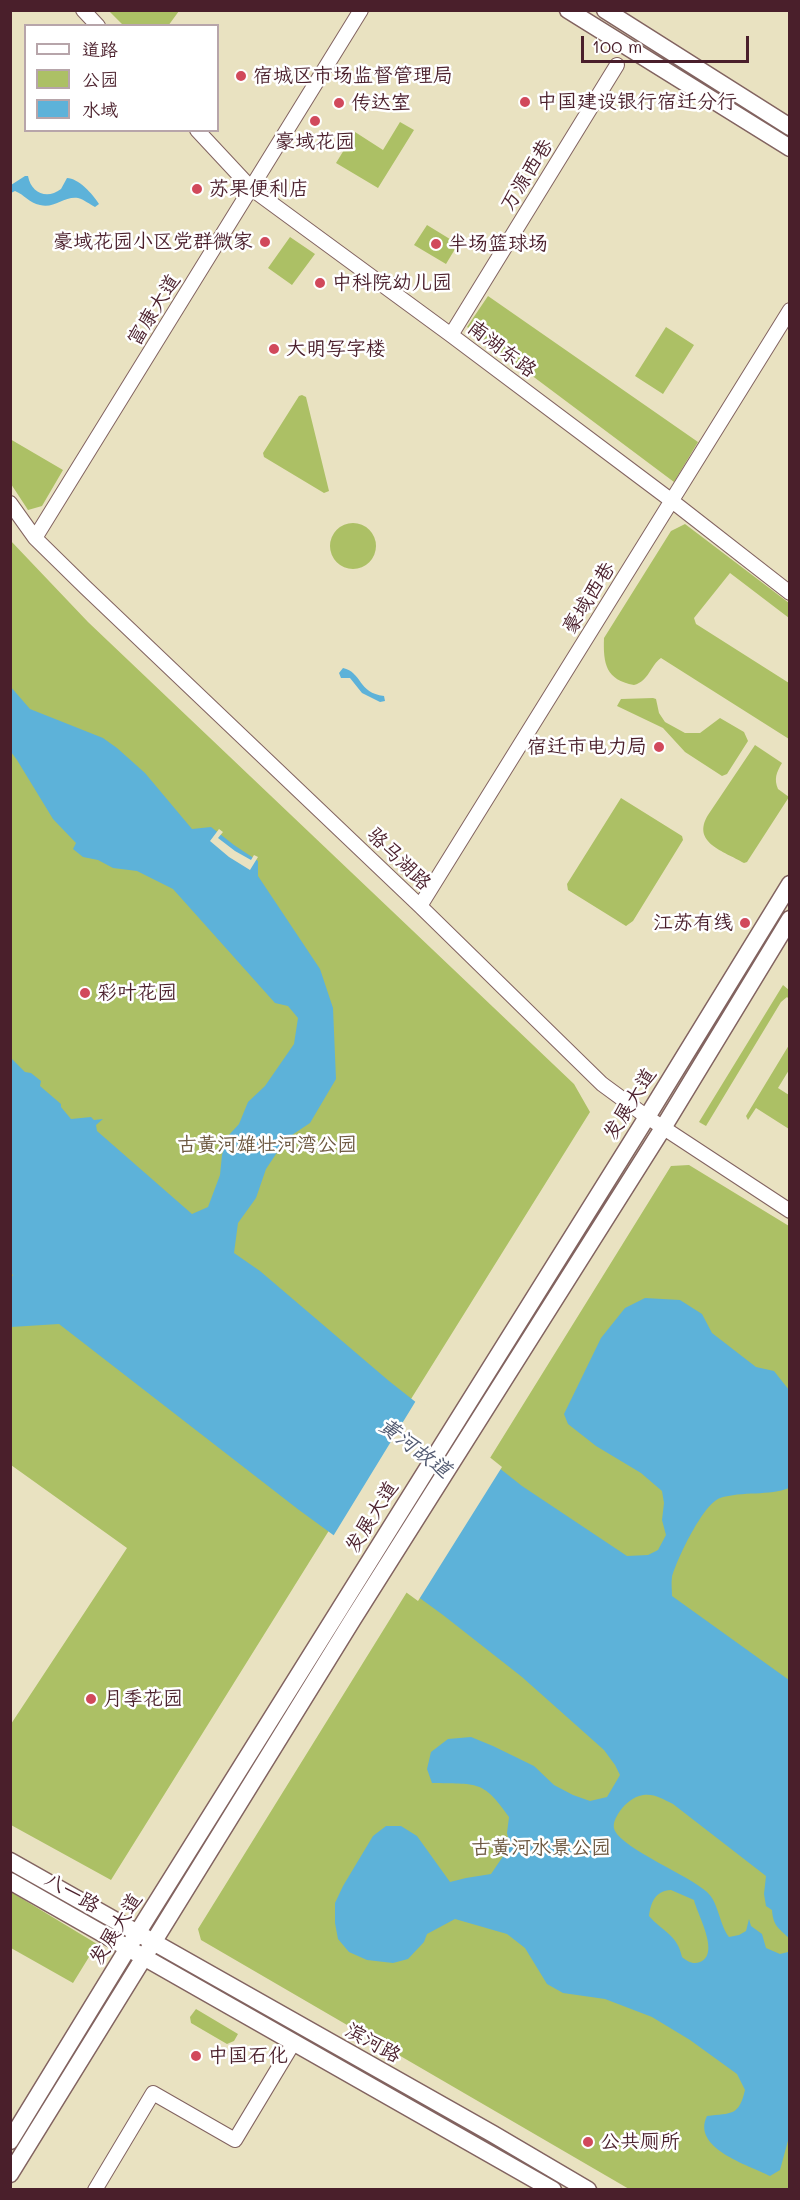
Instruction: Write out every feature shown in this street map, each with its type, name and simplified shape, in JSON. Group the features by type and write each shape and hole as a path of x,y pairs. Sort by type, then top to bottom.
{"main road":[{"path":"568,10 789,148"},
{"path":"605,10 789,127"},
{"name":"发展大道","path":"10,2174 155,1943 466,1405 647,1117 789,884"},
{"name":"发展大道","path":"10,2141 128,1948 346,1615 484,1413 663,1128 789,920"},
{"name":"八一路","path":"10,1861 138,1933"},
{"name":"八一路","path":"10,1881 145,1958"},
{"name":"滨河路","path":"138,1933 493,2133 588,2190"},
{"name":"滨河路","path":"145,1958 553,2190"}],"street":[{"path":"83,10 96,24"},
{"name":"富康大道","path":"35,538 361,10"},
{"name":"万源西巷","path":"451,335 617,65"},
{"name":"南湖东路","path":"199,132 252,189 672,501 789,593"},
{"name":"豪域西巷","path":"420,906 789,310"},
{"name":"骆马湖路","path":"10,503 35,538 218,716 420,906 602,1084 663,1128 789,1210"},
{"path":"95,2190 153,2093 235,2140 294,2042"}],"green space":[{"path":"109,11 179,11 169,24 122,24"},
{"path":"400,122 414,130 378,188 336,163 355,132 383,150"},
{"name":"半场篮球场","path":"427,225 458,244 446,264 414,245"},
{"path":"290,237 315,254 292,285 268,268"},
{"path":"488,296 698,442 674,482 467,327"},
{"path":"666,327 694,345 663,394 635,376"},
{"path":"299,396 306,397 329,491 324,493 264,457 263,453"},
{"path":"10,439 63,470 42,506 28,510 11,484"},
{"path":"353,523 369,530 376,546 369,562 353,569 337,562 330,546 337,530"},
{"path":"685,524 789,603 789,618 730,573 694,618 696,624 789,683 789,739 661,658 643,680 634,685 617,679 608,669 604,656 604,638 671,531"},
{"name":"古黄河雄壮河湾公园","path":"10,540 88,622 574,1084 590,1112 111,1880 11,1825 11,1724 127,1548 11,1465"},
{"path":"621,699 656,699 659,713 665,722 685,733 700,733 720,718 744,732 748,741 727,774 722,776 685,752 663,728 617,706"},
{"path":"755,745 782,763 776,782 778,789 789,797 747,862 744,863 712,845 704,833 704,825 708,815"},
{"path":"621,798 682,836 683,840 633,921 626,926 568,890 567,884"},
{"path":"783,985 789,990 789,999 787,997 781,1002 706,1126 699,1122"},
{"path":"789,1045 789,1070 778,1088 789,1095 789,1129 756,1108 748,1120 746,1116"},
{"name":"古黄河水景公园","path":"689,1165 789,1226 789,2189 629,2189 201,1940 198,1929 671,1166"},
{"path":"11,1892 97,1944 73,1983 11,1948"},
{"path":"196,2009 238,2034 234,2041 227,2044 191,2023 190,2017"}],"water":[{"path":"28,176 32,187 45,194 56,192 61,189 67,178 71,179 85,187 99,204 95,207 78,198 73,198 45,206 36,204 15,191 11,193 11,185"},
{"path":"343,668 354,674 369,691 384,696 385,701 380,702 362,693 350,678 341,678 339,673"},
{"name":"黄河故道","path":"10,686 30,709 103,738 117,748 145,773 192,829 211,827 258,861 258,876 320,969 333,1008 336,1079 310,1123 286,1139 266,1169 256,1198 238,1223 234,1253 260,1271 389,1381 522,1486 627,1556 648,1555 658,1550 666,1535 662,1520 664,1503 662,1491 641,1473 596,1446 568,1424 564,1414 601,1338 625,1308 645,1298 680,1300 702,1314 712,1333 756,1367 774,1371 789,1390 789,1488 773,1492 729,1496 713,1502 685,1546 672,1577 672,1596 789,1680 789,1938 777,1926 772,1910 766,1906 764,1894 766,1876 673,1804 652,1795 639,1796 622,1808 614,1822 615,1831 630,1846 707,1892 714,1902 729,1937 746,1931 749,1919 751,1926 762,1934 766,1948 780,1954 788,1952 789,1947 789,2137 780,2170 770,2176 724,2154 707,2137 704,2127 707,2116 733,2112 740,2105 745,2090 737,2074 690,2040 652,2017 605,1999 563,1993 547,1984 525,1948 507,1934 455,1919 427,1934 424,1942 408,1959 393,1963 367,1960 349,1952 338,1939 335,1903 373,1836 386,1826 401,1826 417,1836 450,1882 491,1874 510,1846 507,1833 509,1817 492,1796 477,1786 469,1784 432,1783 427,1769 431,1752 448,1739 471,1737 493,1746 534,1766 554,1785 590,1801 607,1797 620,1775 615,1765 604,1750 522,1677 443,1615 299,1510 59,1324 11,1327 11,1278 13,1275 10,1272 11,1058 25,1072 31,1073 41,1081 40,1086 61,1104 71,1119 91,1117 94,1120 103,1119 96,1125 97,1131 192,1214 208,1207 220,1175 222,1155 228,1136 239,1124 248,1102 265,1086 294,1044 298,1018 288,1006 275,1003 173,889 137,871 113,868 98,860 83,857 73,849 76,843 53,819 11,752","holes":["671,1890 694,1900 708,1943 706,1958 695,1963 682,1957 673,1938 649,1916 655,1898 666,1891"]}],"pier":[{"path":"219,829 223,832 218,838 235,851 251,860 254,855 258,857 250,870 229,857 210,841"},
{"path":"417,1399 502,1467 418,1601 332,1538"}],"place":[{"name":"宿城区市场监督管理局","path":"241,76"},
{"name":"中国建设银行宿迁分行","path":"525,102"},
{"name":"传达室","path":"339,103"},
{"name":"豪域花园","path":"315,121"},
{"name":"苏果便利店","path":"197,189"},
{"name":"豪域花园小区党群微家","path":"265,242"},
{"name":"半场篮球场","path":"436,244"},
{"name":"中科院幼儿园","path":"320,283"},
{"name":"大明写字楼","path":"274,349"},
{"name":"宿迁市电力局","path":"659,747"},
{"name":"江苏有线","path":"745,923"},
{"name":"彩叶花园","path":"85,993"},
{"name":"月季花园","path":"91,1699"},
{"name":"中国石化","path":"196,2056"},
{"name":"公共厕所","path":"588,2142"}]}
